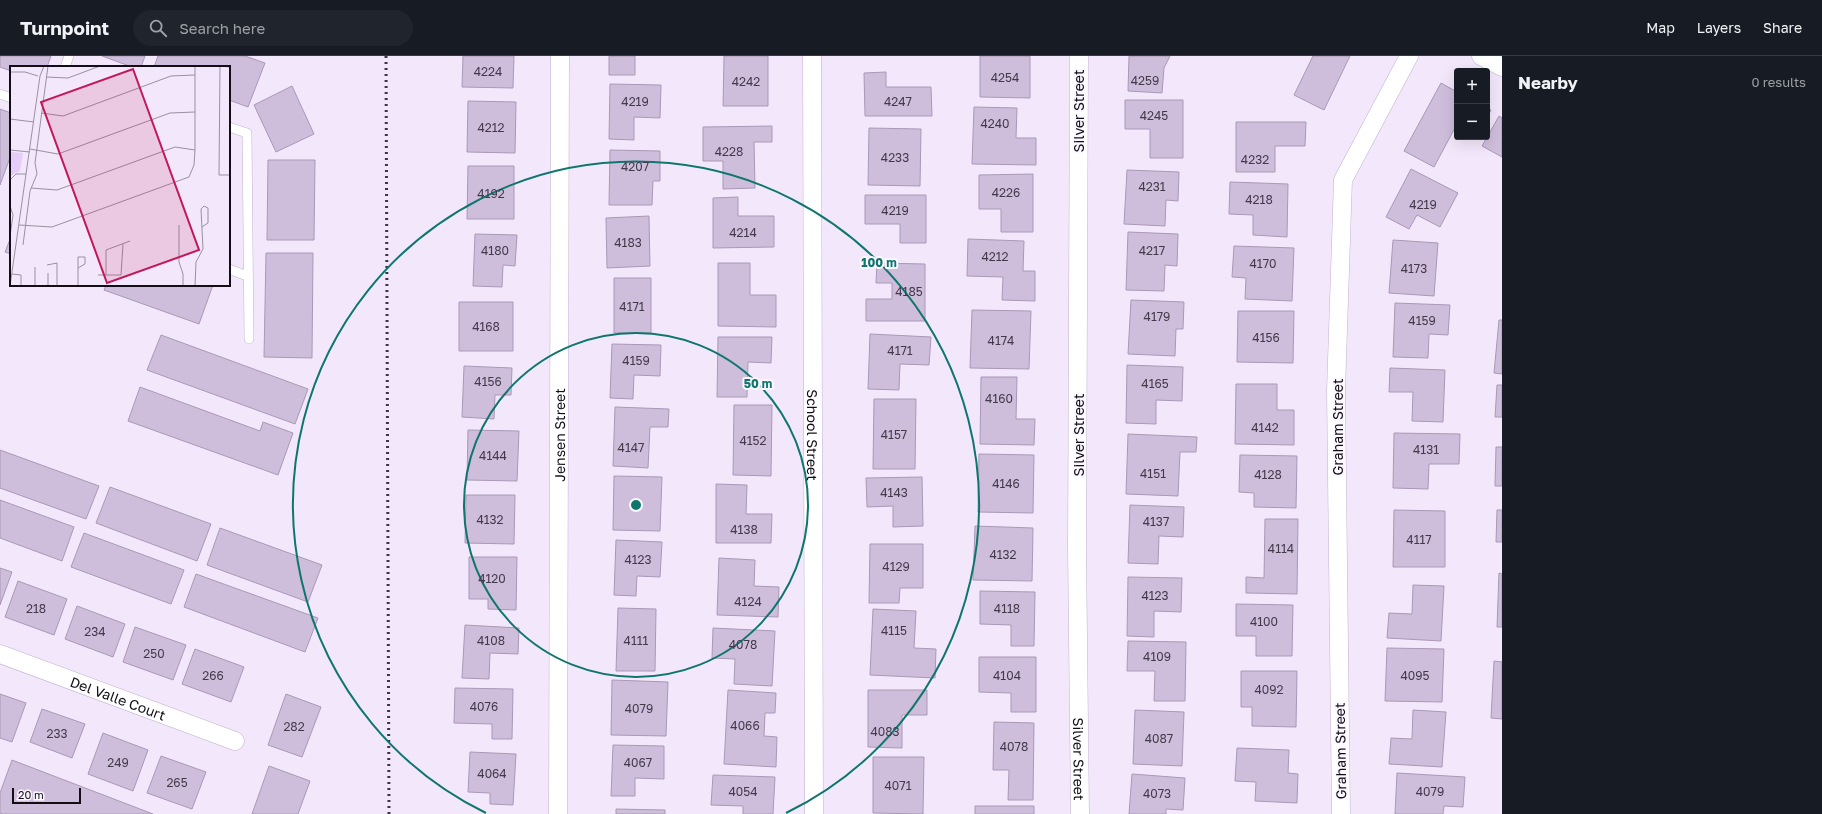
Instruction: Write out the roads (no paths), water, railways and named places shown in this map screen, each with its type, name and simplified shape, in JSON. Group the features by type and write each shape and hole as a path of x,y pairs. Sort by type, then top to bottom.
{"street":[{"name":"Jensen Street","path":"558,814 560,56"},
{"name":"School Street","path":"812,56 814,814"},
{"name":"Silver Street","path":"1079,56 1077,550 1080,814"},
{"name":"Graham Street","path":"1341,814 1336,391 1343,180 1409,56"},
{"path":"1481,56 1502,67"},
{"name":"Del Valle Court","path":"0,654 235,741"}],"lane":[{"path":"65,66 69,56"},
{"path":"0,94 10,98"},
{"path":"230,126 246,133 249,339"},
{"path":"230,268 247,276"}],"railway":[{"path":"386,56 389,814"}]}
